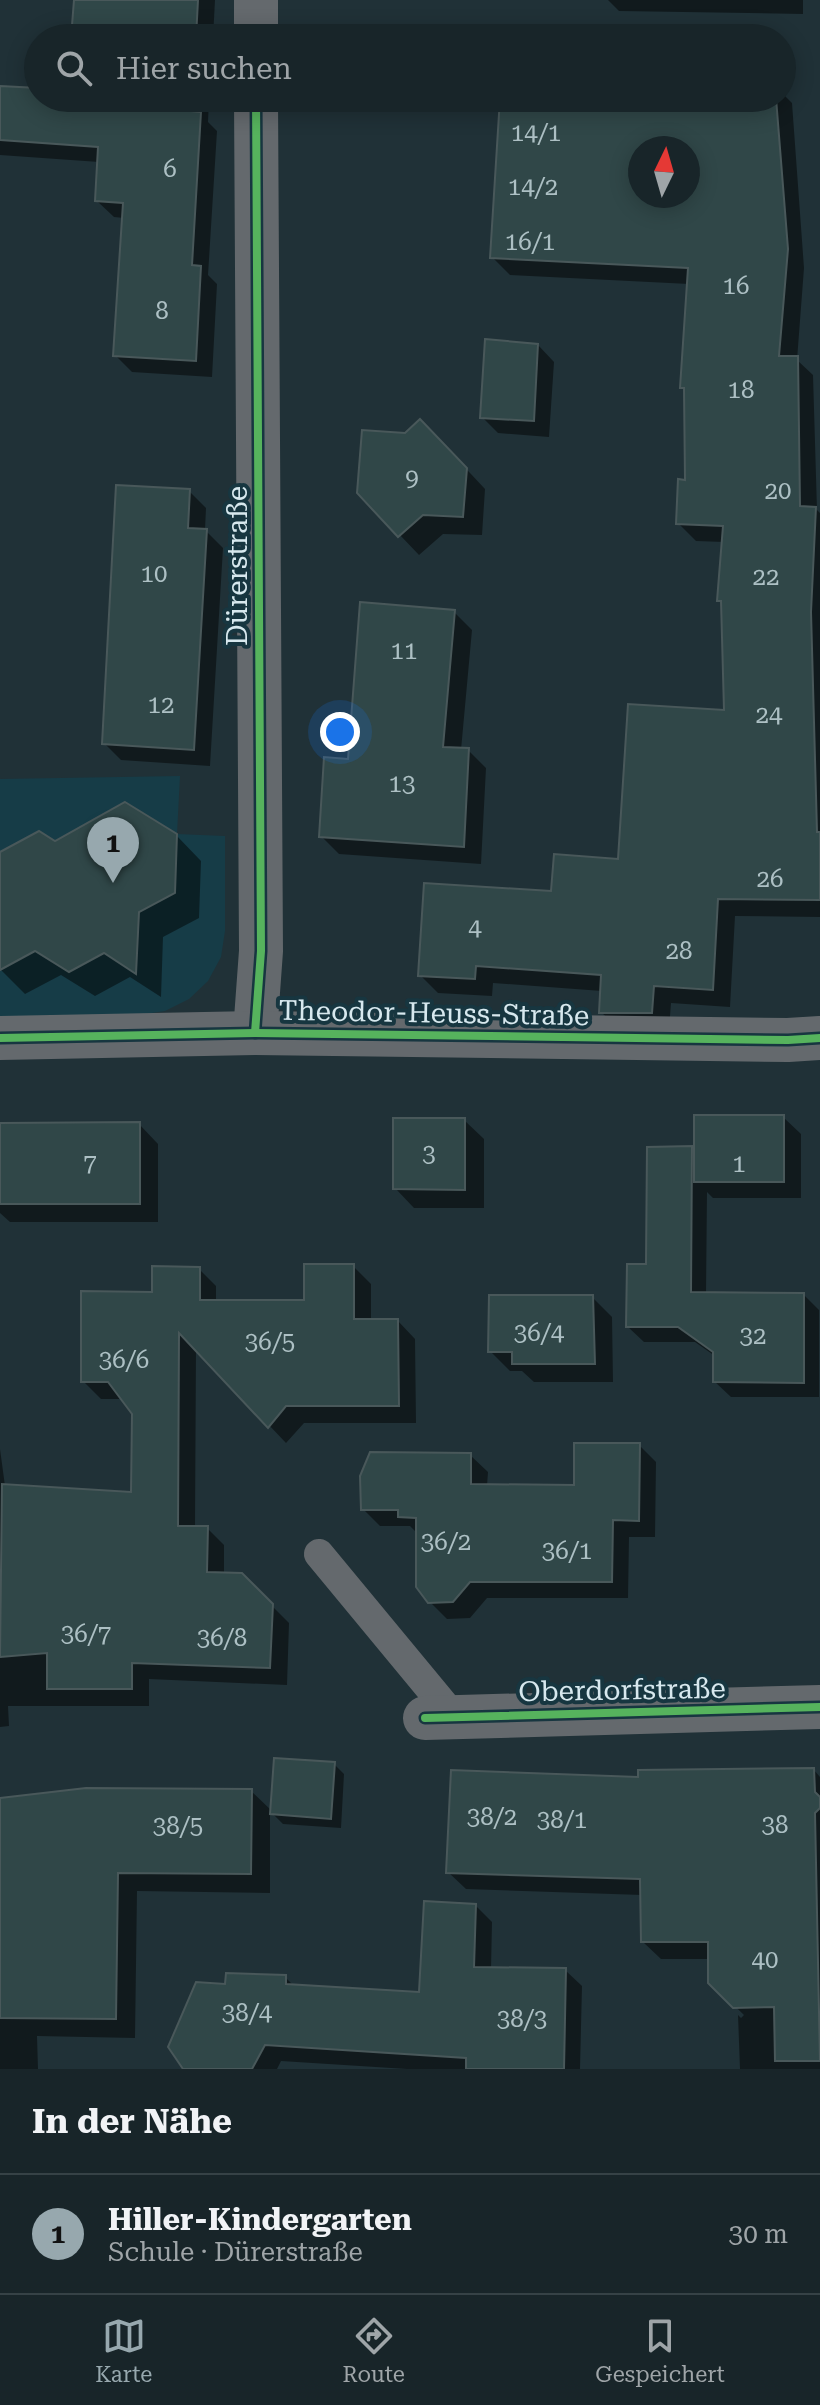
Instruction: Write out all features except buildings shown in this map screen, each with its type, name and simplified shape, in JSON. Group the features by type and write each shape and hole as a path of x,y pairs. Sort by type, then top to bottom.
{"street":[{"path":"256,0 256,24"},
{"name":"Dürerstraße","path":"255,1033 261,951 256,112"},
{"name":"Theodor-Heuss-Straße","path":"0,1038 255,1033 820,1038"},
{"name":"Oberdorfstraße","path":"439,1717 820,1707"}],"lane":[{"name":"Oberdorfstraße","path":"319,1554 439,1717"}],"shaded area":[{"path":"180,776 177,834 225,836 225,931 221,957 208,981 189,999 165,1011 139,1015 0,1017 0,779"}],"cycle path":[{"path":"255,1033 261,951 256,112"},
{"path":"0,1038 255,1033 820,1038"},
{"path":"425,1718 820,1707"}],"place":[{"name":"Hiller-Kindergarten","path":"113,883"}]}
